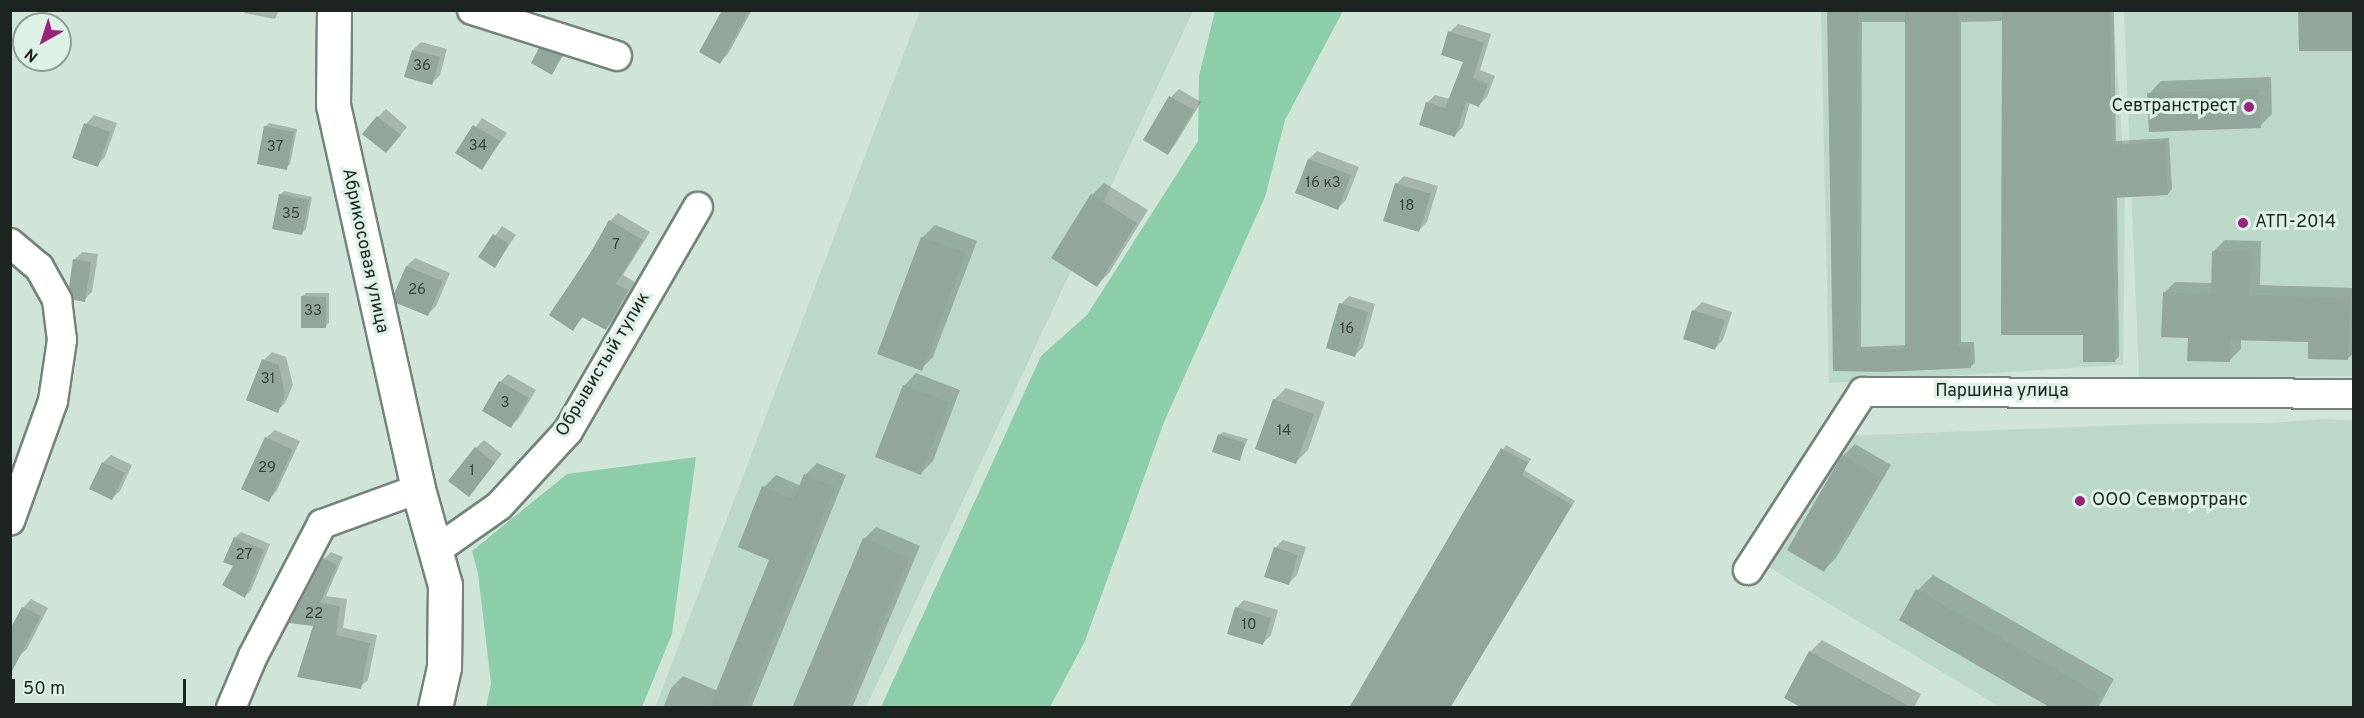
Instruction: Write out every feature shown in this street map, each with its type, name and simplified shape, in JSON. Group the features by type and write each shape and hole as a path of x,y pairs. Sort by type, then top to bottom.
{"main road":[{"name":"Абрикосовая улица","path":"334,10 333,105 418,489 445,585 444,667 435,708"}],"street":[{"path":"472,10 617,56"},
{"name":"Обрывистый тупик","path":"435,551 499,506 568,431 698,207"},
{"path":"10,243 39,267 57,300 62,340 53,401 10,521"},
{"name":"Паршина улица","path":"1748,570 1863,392 2354,394"},
{"path":"231,708 253,656 322,524 418,489"}],"shaded area":[{"path":"920,11 1193,11 866,707 655,708"},
{"path":"1821,11 2113,11 2125,181 2123,365 1829,383"},
{"name":"АТП-2014","path":"2124,11 2353,11 2353,376 2139,378"},
{"name":"ООО Севмортранс","path":"2325,419 2353,421 2353,707 2000,707 1767,566 1846,436 2151,424 2269,423"}],"green space":[{"path":"1215,11 1343,11 1285,120 1265,197 1164,422 1085,641 1050,707 881,707 1041,356 1087,315 1198,141 1199,76"},
{"path":"696,457 672,634 642,707 486,707 491,684 478,573 472,551 567,474"}],"building":[{"path":"722,10 750,10 720,64 699,52"},
{"path":"1827,10 1858,10 1857,351 1905,349 1905,10 1958,10 1958,346 1970,346 1971,368 1883,372 1833,371"},
{"path":"2002,10 2110,10 2112,145 2165,142 2168,195 2113,198 2115,362 2083,362 2083,335 2001,335"},
{"path":"2298,10 2354,10 2354,51 2299,51"},
{"path":"1448,31 1484,43 1473,78 1488,84 1479,107 1466,102 1455,137 1419,125 1426,102 1445,108 1463,62 1441,55"},
{"path":"539,48 562,56 552,75 531,63"},
{"path":"412,50 440,57 432,85 404,77"},
{"path":"2259,89 2261,128 2149,132 2147,93"},
{"path":"1169,96 1194,110 1168,155 1143,140"},
{"path":"377,116 401,135 386,153 362,134"},
{"path":"84,123 110,132 98,167 72,158"},
{"path":"473,125 500,141 482,170 455,153"},
{"path":"264,126 294,132 287,170 257,164"},
{"path":"1308,159 1351,175 1338,210 1295,193"},
{"path":"1395,183 1431,194 1419,232 1383,221"},
{"path":"279,194 309,200 302,235 272,229"},
{"path":"1091,194 1137,223 1097,287 1051,258"},
{"path":"609,220 643,240 616,284 628,290 606,330 582,317 573,331 549,315 590,254"},
{"path":"493,234 509,244 495,268 478,257"},
{"path":"921,237 966,253 922,371 877,354"},
{"path":"2212,251 2251,252 2249,295 2350,298 2348,360 2308,359 2308,342 2231,340 2230,362 2187,361 2188,338 2161,337 2163,292 2211,294"},
{"path":"73,259 91,262 85,302 74,300 69,287"},
{"path":"406,266 443,281 428,316 396,303 394,294"},
{"path":"301,296 326,297 326,328 301,328"},
{"path":"1339,303 1368,312 1355,357 1326,348"},
{"path":"1692,310 1725,320 1715,350 1683,339"},
{"path":"262,359 279,365 285,394 278,413 246,400"},
{"path":"499,381 529,398 511,428 482,411"},
{"path":"903,385 949,402 921,475 875,457"},
{"path":"1273,399 1314,414 1296,464 1255,449"},
{"path":"1218,434 1245,443 1240,461 1212,452"},
{"path":"265,437 293,450 269,502 241,489"},
{"path":"475,447 495,463 469,497 448,481"},
{"path":"1501,448 1528,463 1522,475 1572,505 1450,708 1349,708"},
{"path":"1842,455 1880,477 1824,572 1787,550"},
{"path":"102,462 125,473 112,500 89,489"},
{"path":"804,474 835,487 745,708 709,708 769,560 738,547 762,486 794,499"},
{"path":"234,537 264,550 245,598 222,585 233,566 223,562"},
{"path":"863,538 909,558 846,708 792,708"},
{"path":"1274,547 1298,555 1289,585 1264,577"},
{"path":"323,558 337,565 320,603 340,606 336,635 370,643 361,689 297,677 313,626 289,623"},
{"path":"1916,589 2100,695 2093,708 2051,708 1899,620"},
{"path":"22,607 41,616 10,675 10,629"},
{"path":"1235,607 1271,618 1263,645 1227,634"},
{"path":"1809,651 1912,708 1802,708 1784,698"}],"place":[{"name":"Севтранстрест","path":"2249,107"},
{"name":"АТП-2014","path":"2243,223"},
{"name":"ООО Севмортранс","path":"2080,501"}]}
